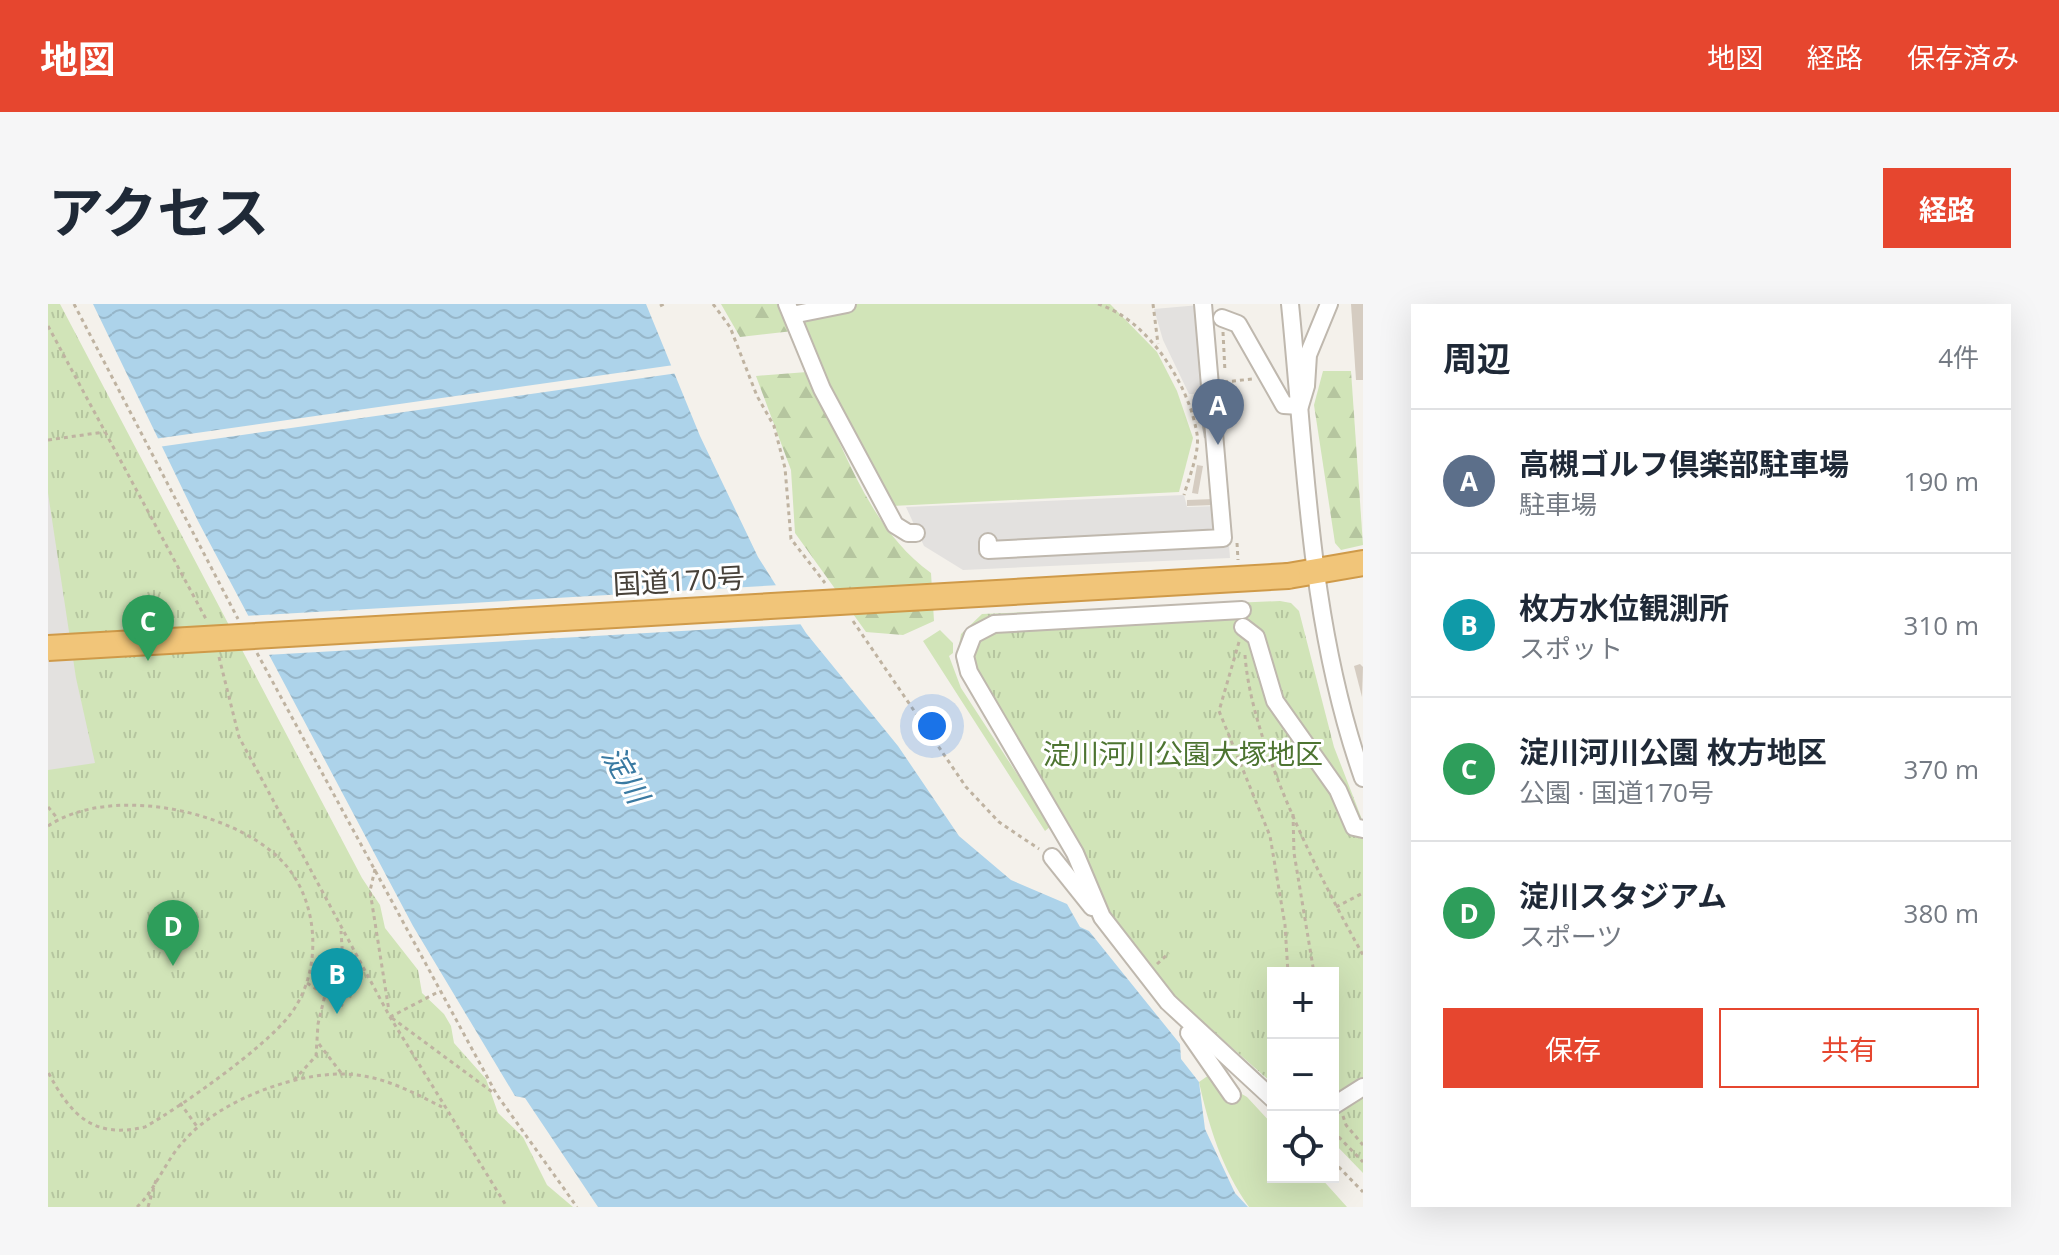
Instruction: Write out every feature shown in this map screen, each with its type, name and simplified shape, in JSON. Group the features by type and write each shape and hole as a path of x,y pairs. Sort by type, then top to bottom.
{"highway":[{"name":"国道170号","path":"48,648 1288,576 1314,574 1341,565 1363,563"},
{"name":"国道170号","path":"1314,574 1343,580 1363,579"}],"street":[{"path":"847,304 790,310 822,389 895,525 908,533 916,533"},
{"path":"988,542 988,550 1223,538 1203,304"},
{"path":"1290,304 1314,574 1335,678 1363,778"},
{"path":"1300,406 1306,386 1308,355 1329,304"},
{"path":"1222,318 1238,324 1284,405 1300,406"},
{"path":"1102,917 1075,853 969,672 965,656 973,635 994,624 1242,618 1256,637 1275,701 1338,790 1354,827 1363,829"},
{"path":"1052,857 1168,1002 1232,1095"},
{"path":"1168,1002 1267,1093"},
{"path":"1339,1102 1363,1087"}],"path":[{"path":"74,304 238,619"},
{"path":"1098,304 1158,346"},
{"path":"1153,304 1158,346 1177,379 1197,433 1184,495"},
{"path":"48,326 210,632"},
{"path":"48,440 105,431"},
{"path":"1242,618 1219,711 1270,836 1285,925 1288,967"},
{"path":"215,646 239,737 390,1017 507,1207"},
{"path":"253,647 497,1095 577,1207"},
{"path":"48,826 58,819 97,805 127,804 202,818 246,835 282,860 309,906 314,950 307,983 291,1014 266,1039 145,1127 124,1132 100,1128 74,1112 49,1075"},
{"path":"48,807 58,819"},
{"path":"1292,811 1294,853 1313,967"},
{"path":"375,869 370,891 390,1017 497,1095"},
{"path":"1336,907 1363,893"},
{"path":"294,1080 316,1056 318,1024 325,995 343,962 340,927"},
{"path":"307,983 343,1006"},
{"path":"390,1017 441,990"},
{"path":"319,1044 342,1074"},
{"path":"137,1207 158,1173 198,1128 228,1107 294,1080 342,1074 402,1085 443,1107"},
{"path":"180,1103 198,1128"},
{"path":"1339,1137 1363,1162"},
{"path":"1339,1167 1363,1192"},
{"path":"148,1207 158,1173"}],"green space":[{"path":"48,304 60,304 362,878 380,905 385,928 418,970 422,993 444,1014 451,1026 454,1043 486,1079 498,1113 523,1137 547,1185 573,1207 48,1207"},
{"path":"721,304 783,304 793,331 740,337"},
{"path":"791,304 1110,304 1157,352 1177,391 1193,438 1179,492 892,506 843,420"},
{"path":"1323,371 1351,371 1363,545 1341,550 1335,543 1314,405"},
{"path":"807,372 872,507 908,554 931,573 934,621 903,635 866,632 795,533 791,470 756,376"},
{"name":"淀川河川公園大塚地区","path":"1280,601 1291,603 1299,611 1334,747 1363,822 1363,1173 1339,1148 1339,967 1267,967 1267,1079 1178,1000 1136,951 1053,825 956,662 961,634 982,614"},
{"path":"940,630 953,643 953,653 949,656 961,688 1051,826 1045,831 923,641"},
{"path":"1209,1075 1247,1097 1267,1119 1267,1183 1325,1183 1347,1207 1249,1207 1224,1163 1199,1082"}],"shaded area":[{"path":"1211,304 1230,558 963,570 924,546 906,507 1184,495 1187,507 1218,506 1211,394 1189,394 1163,340 1154,309"},
{"path":"48,493 76,678 95,763 48,770"}],"water":[{"name":"淀川","path":"93,304 646,304 700,436 758,557 806,633 898,746 959,836 1011,880 1067,904 1080,927 1089,931 1180,1044 1181,1059 1199,1082 1205,1129 1235,1193 1248,1207 598,1207 525,1098 515,1096 413,926 198,521"}],"pier":[{"path":"674,365 678,373 158,447 154,439"},
{"path":"780,585 805,624 266,655 245,616"}],"building":[{"path":"1351,304 1363,304 1363,380 1356,380"},
{"path":"1206,407 1207,422 1198,423 1197,408"},
{"path":"1197,465 1203,466 1198,494 1192,493"},
{"path":"1214,499 1214,505 1187,506 1187,500"},
{"path":"1360,664 1363,667 1362,697 1354,666"}],"place":[{"name":"高槻ゴルフ倶楽部駐車場","path":"1218,445"},
{"name":"淀川河川公園 枚方地区","path":"148,661"},
{"name":"淀川スタジアム","path":"173,966"},
{"name":"枚方水位観測所","path":"337,1014"}]}
